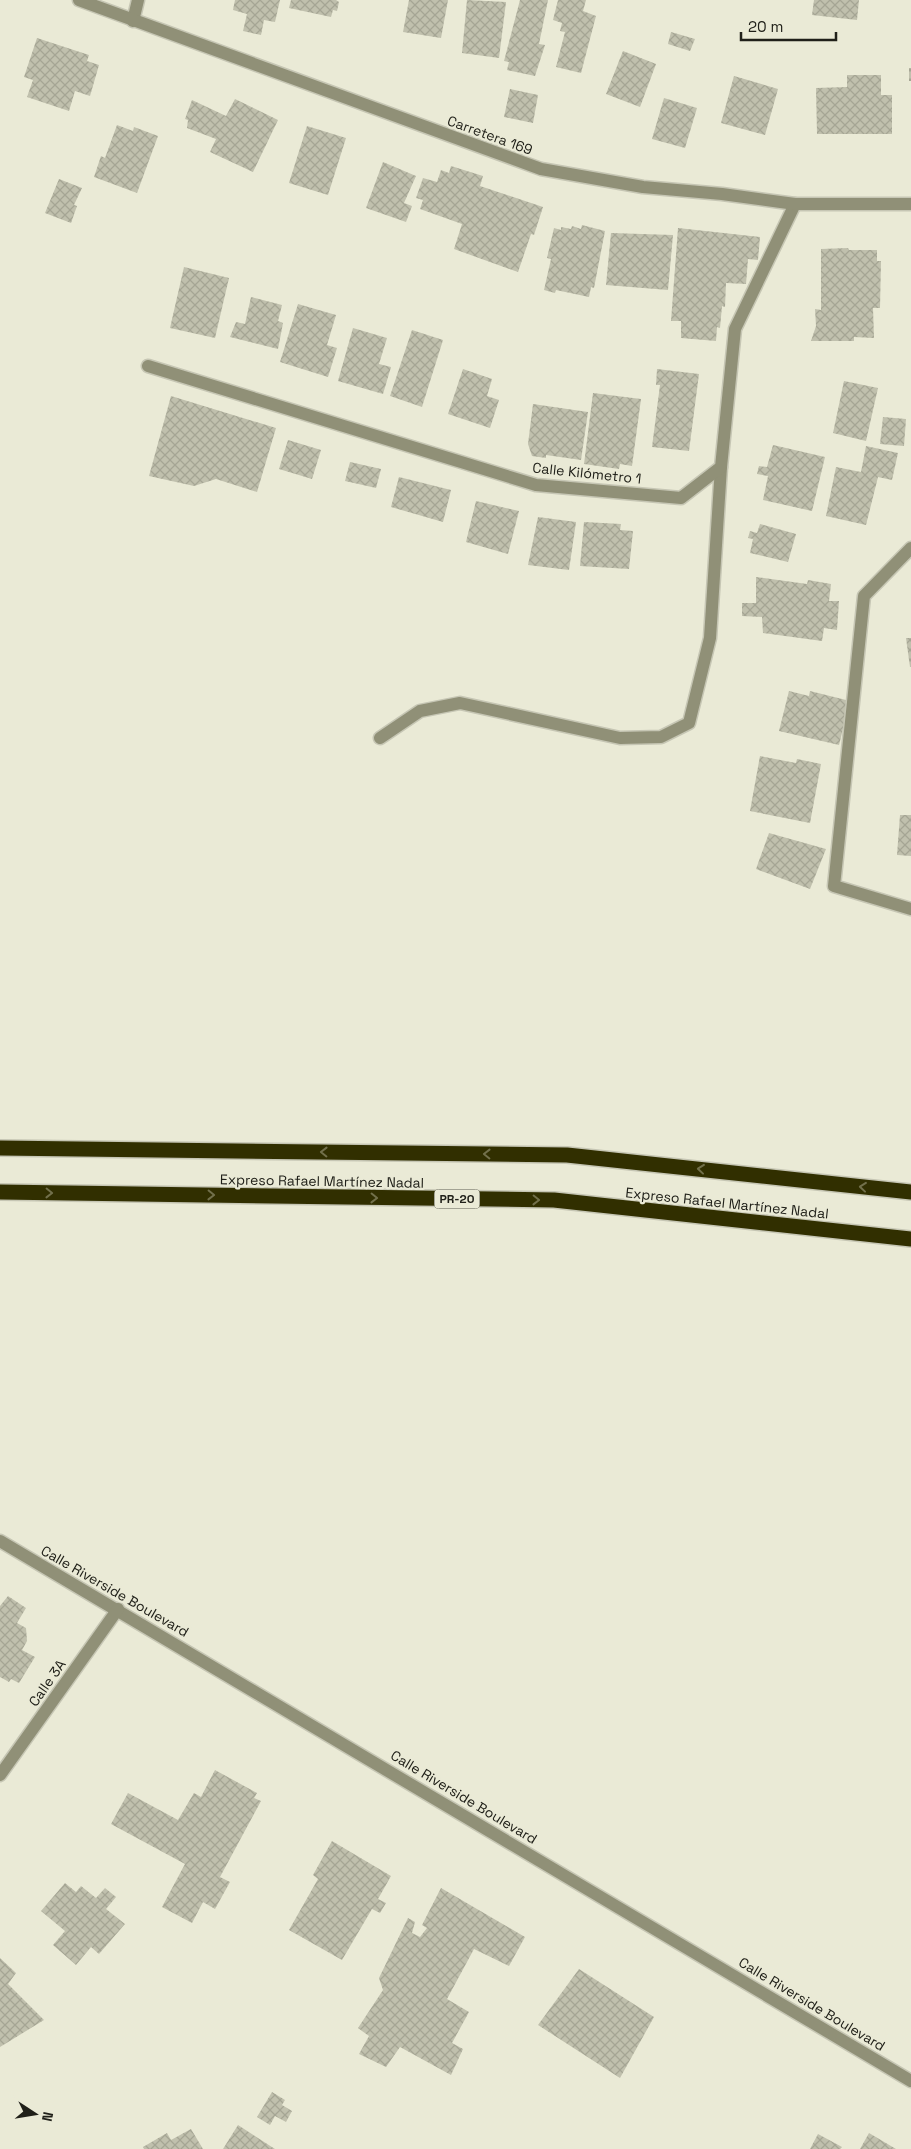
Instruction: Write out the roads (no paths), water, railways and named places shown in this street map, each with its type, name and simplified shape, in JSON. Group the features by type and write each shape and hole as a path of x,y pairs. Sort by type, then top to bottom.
{"highway":[{"name":"Expreso Rafael Martínez Nadal","path":"0,1148 567,1155 911,1192"},
{"name":"Expreso Rafael Martínez Nadal","path":"0,1192 554,1200 911,1239"}],"street":[{"name":"Carretera 169","path":"79,0 541,169 643,187 722,194 795,204 911,204"},
{"path":"133,21 138,0"},
{"path":"380,738 420,711 460,703 620,738 662,737 689,723 710,638 721,467 735,329 795,204"},
{"name":"Calle Kilómetro 1","path":"148,366 536,485 681,498 721,467"},
{"path":"911,548 864,596 834,886 911,909"},
{"name":"Calle Riverside Boulevard","path":"0,1541 118,1609 911,2081"},
{"name":"Calle 3A","path":"0,1775 118,1609"}]}
